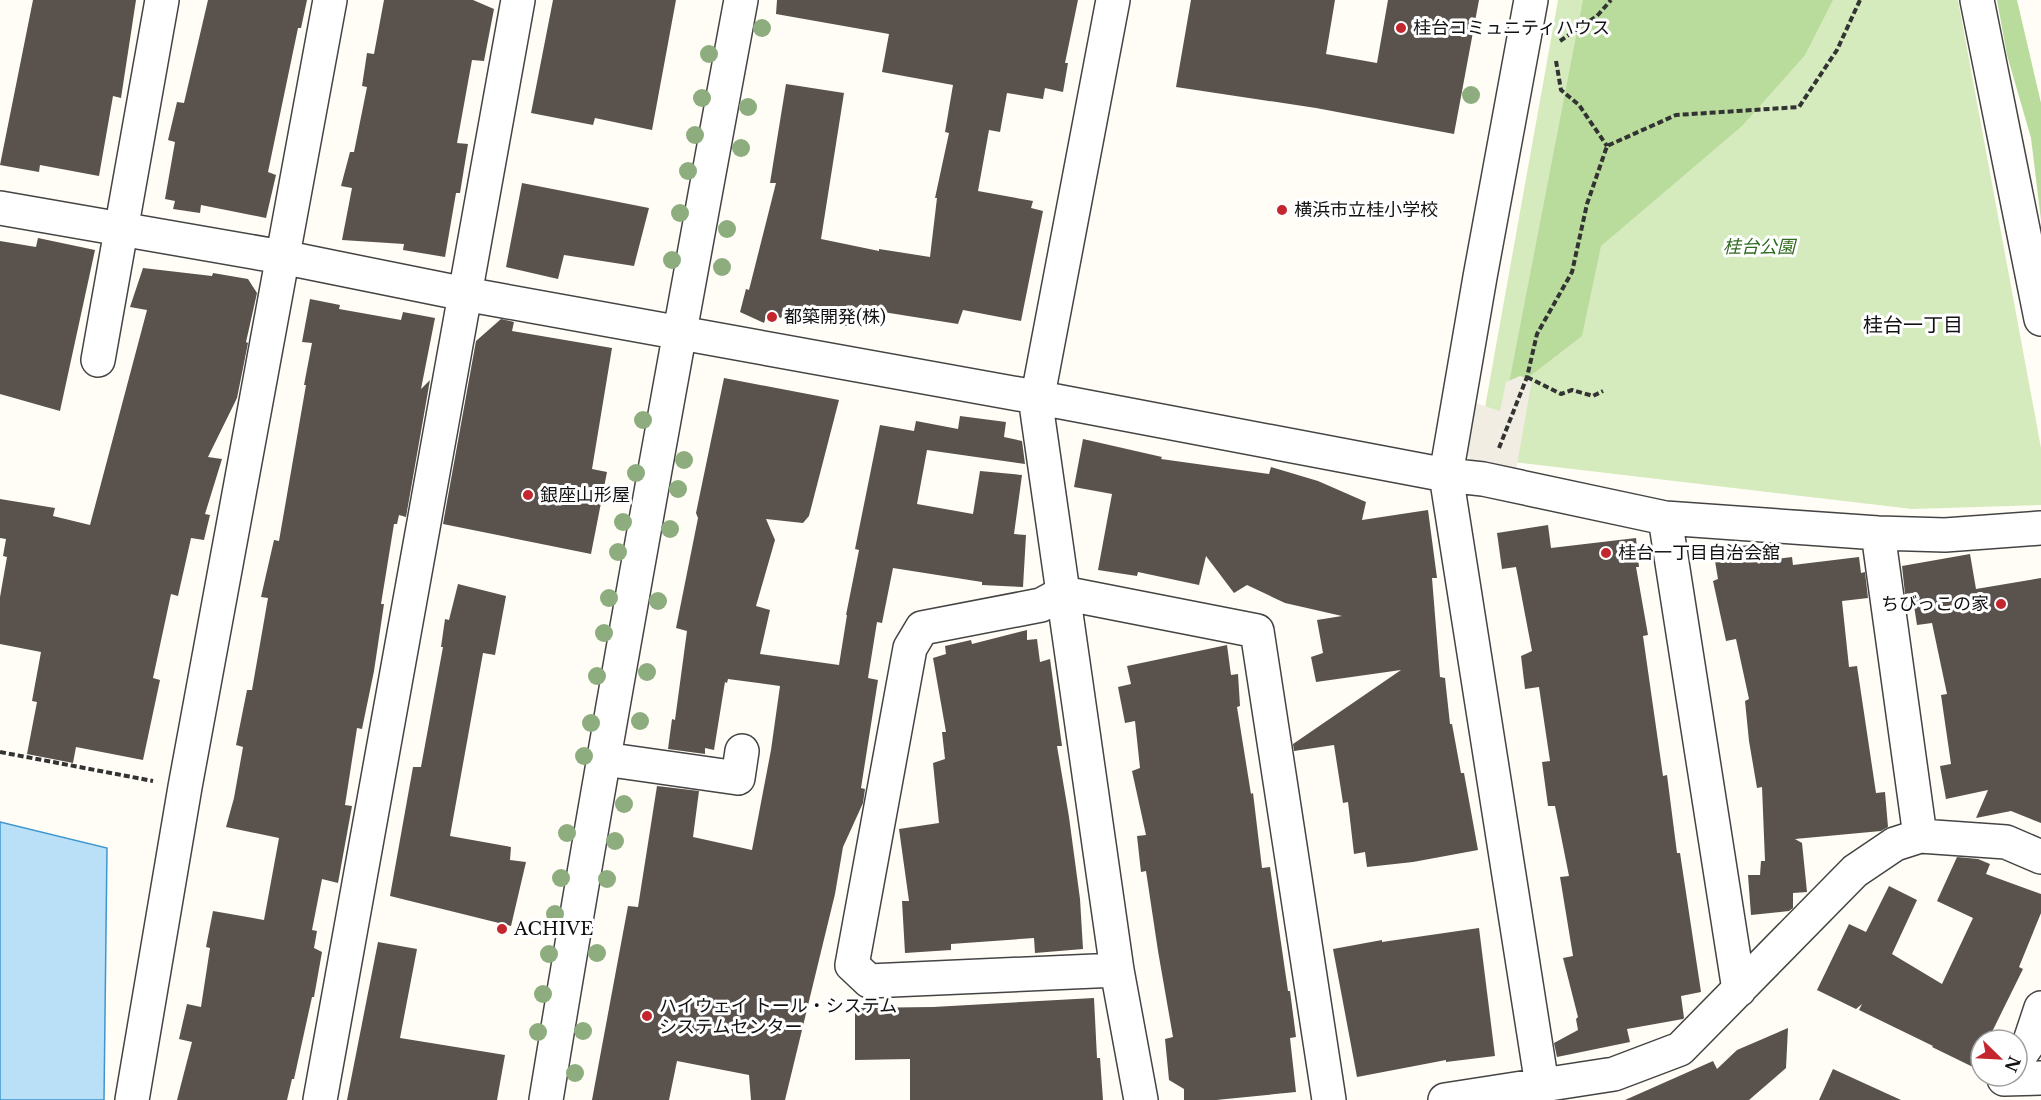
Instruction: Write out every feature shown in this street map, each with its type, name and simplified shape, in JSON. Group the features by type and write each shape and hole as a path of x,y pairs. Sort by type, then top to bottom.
{"street":[{"path":"98,360 162,0"},
{"path":"132,1100 185,787 330,0"},
{"path":"320,1100 518,0"},
{"path":"546,1100 679,334 741,0"},
{"path":"1113,0 1039,390 1035,397 1117,970 1141,1100"},
{"path":"1531,0 1446,475 1542,1085"},
{"path":"1977,0 2041,319"},
{"path":"0,208 282,257 465,294 1035,397 1446,475 1483,479 1665,518 1878,533 1945,535 2041,528"},
{"path":"1665,518 1739,990"},
{"path":"1878,533 1920,836"},
{"path":"1117,970 869,981 852,965 910,648 922,628 1041,605 1063,592 1257,631 1329,1100"},
{"path":"604,759 738,777"},
{"path":"1445,1100 1614,1074 1680,1049 1855,871 1895,844 1920,836 2006,842 2041,857"},
{"path":"2029,1042 2041,1008"}],"path":[{"path":"1558,45 1561,38 1597,16 1611,0"},
{"path":"1491,454 1500,446 1527,378 1537,334 1572,272 1587,204 1607,146 1676,115 1799,107 1837,50 1860,0"},
{"path":"1554,51 1561,90 1579,105 1607,146"},
{"path":"1527,378 1561,394 1572,390 1593,396 1603,391"},
{"path":"0,753 185,787"}],"green space":[{"name":"桂台公園","path":"1558,0 1958,0 2041,448 2041,505 1912,509 1488,459 1482,424"},
{"path":"1583,0 1833,0 1805,55 1742,126 1601,246 1582,336 1507,394"},
{"path":"1997,0 2017,0 2041,103 2041,220 2031,138 2007,55"}],"shaded area":[{"path":"1520,376 1532,380 1515,476 1471,460 1468,454 1469,421 1472,402 1500,411 1506,382"}],"water":[{"path":"0,822 107,848 104,1100 0,1100"}],"building":[{"path":"33,0 136,0 121,98 113,96 99,176 40,165 39,172 0,165"},
{"path":"208,0 307,0 301,28 298,28 268,172 276,175 266,218 201,205 200,213 173,209 175,201 165,199 175,142 168,140 177,102 184,103"},
{"path":"384,0 473,0 494,9 484,61 472,60 457,143 468,144 460,193 456,193 445,257 403,250 404,244 342,240 352,188 341,186 350,152 354,152 367,87 362,86 367,53 374,54"},
{"path":"553,0 676,0 652,130 595,118 593,125 531,113"},
{"path":"777,0 1078,0 1065,63 1068,63 1063,92 1045,88 1043,99 1007,93 1000,132 989,130 978,191 1033,201 1031,208 1043,211 1021,321 963,310 958,324 852,307 847,326 787,309 784,319 767,313 764,323 740,312 746,289 749,290 776,183 770,183 786,84 844,93 821,239 879,251 879,249 930,257 937,198 935,198 949,133 945,132 953,85 882,72 889,34 776,14"},
{"path":"1191,0 1335,0 1326,54 1377,63 1388,0 1479,0 1454,134 1316,108 1176,87"},
{"path":"522,183 649,208 634,266 564,255 558,279 506,267"},
{"path":"38,238 95,250 60,411 0,394 0,241 36,247"},
{"path":"143,268 212,276 213,273 248,279 257,293 237,398 208,457 222,459 205,514 210,515 204,540 191,538 178,596 171,594 153,678 160,680 143,760 76,747 73,763 27,754 37,702 32,701 41,652 0,644 0,597 7,557 3,556 6,539 0,538 0,499 55,508 53,516 90,525 147,310 130,307"},
{"path":"310,299 340,305 339,309 401,320 403,312 435,318 421,389 430,380 406,517 399,515 397,524 394,524 381,604 384,604 374,671 362,729 357,728 345,805 352,806 338,883 322,879 312,930 317,931 314,948 322,952 314,997 312,997 294,1079 292,1079 287,1100 177,1100 192,1042 179,1039 187,1004 201,1007 210,948 206,947 213,911 264,920 279,838 226,827 243,747 236,745 247,690 252,690 268,598 261,597 274,540 279,541 306,385 304,385 312,343 302,342"},
{"path":"501,319 514,322 512,331 612,348 592,469 607,472 591,554 443,524 476,341"},
{"path":"724,378 839,400 809,516 803,523 766,519 775,540 756,606 770,610 760,654 839,665 859,550 855,549 880,425 914,431 916,421 958,429 960,416 1006,422 1004,437 1022,441 1025,464 927,450 917,504 973,514 980,471 1022,475 1014,534 1026,535 1023,587 982,585 982,582 893,568 882,623 877,622 868,678 878,680 861,788 865,789 863,803 843,847 835,894 785,1100 751,1100 749,1075 677,1061 669,1100 592,1100 628,906 638,907 657,786 699,791 693,837 752,850 771,750 780,686 728,679 727,683 725,682 714,750 705,748 705,754 668,749 672,719 675,720 687,631 676,628 698,518 696,513"},
{"path":"1083,439 1162,457 1161,459 1269,474 1271,467 1318,481 1366,502 1362,520 1428,510 1437,578 1432,578 1440,677 1445,678 1450,724 1452,724 1461,773 1464,773 1478,850 1413,862 1367,867 1365,852 1354,854 1348,802 1343,803 1334,745 1294,751 1293,744 1401,670 1316,682 1311,657 1323,653 1317,620 1342,616 1285,603 1247,585 1234,593 1206,556 1199,585 1138,572 1137,576 1098,570 1112,494 1074,487"},
{"path":"1548,525 1551,548 1636,538 1639,567 1636,567 1648,635 1643,636 1663,776 1667,775 1677,853 1680,853 1701,992 1681,996 1683,1019 1627,1029 1630,1042 1557,1057 1554,1043 1578,1030 1576,1019 1578,1017 1563,958 1573,956 1560,877 1569,876 1555,806 1548,806 1542,762 1550,761 1539,687 1525,689 1521,656 1532,651 1516,567 1502,569 1497,533"},
{"path":"1749,545 1750,554 1760,553 1761,561 1792,557 1793,565 1859,557 1861,573 1865,572 1868,598 1842,601 1849,667 1857,666 1876,793 1885,792 1888,827 1881,831 1795,839 1802,843 1807,892 1793,893 1793,908 1789,911 1751,915 1748,875 1760,875 1761,861 1765,861 1762,787 1757,788 1745,701 1749,699 1736,639 1726,641 1713,581 1718,579 1713,549"},
{"path":"1970,554 1976,589 2041,578 2041,823 2011,811 1976,818 1988,790 1946,799 1940,766 1951,764 1941,695 1947,694 1932,623 1917,625 1912,593 1905,594 1902,566"},
{"path":"458,584 506,596 495,655 483,653 450,836 511,847 510,860 526,862 511,926 390,896 413,767 421,767 443,647 441,647 445,619 449,620"},
{"path":"1027,630 1027,640 1037,639 1040,662 1050,659 1062,746 1057,746 1080,899 1083,949 1035,953 1034,938 951,944 951,950 905,953 902,901 909,901 899,829 939,823 933,763 945,759 942,732 946,732 933,658 946,654 945,646 971,640 972,644"},
{"path":"1227,645 1231,675 1238,674 1240,706 1237,707 1251,794 1253,793 1262,868 1270,867 1288,991 1290,991 1296,1037 1290,1038 1296,1092 1216,1100 1184,1100 1184,1089 1169,1080 1165,1039 1173,1037 1146,871 1141,872 1137,836 1146,835 1132,771 1140,768 1135,721 1125,723 1118,687 1131,684 1127,666"},
{"path":"1957,857 1978,859 1990,864 1986,874 2041,894 2041,913 2019,967 2023,969 1994,1028 1969,1028 1969,1065 1859,1010 1862,1004 1856,1009 1817,990 1849,924 1866,932 1889,886 1917,900 1892,954 1942,984 1973,918 1937,901"},
{"path":"1479,928 1495,1056 1446,1062 1446,1060 1357,1077 1333,949 1382,940 1382,942"},
{"path":"378,942 417,949 400,1038 505,1055 497,1100 347,1100"},
{"path":"1094,998 1097,1058 1100,1058 1103,1100 910,1100 910,1059 855,1060 855,1008 933,1007"},
{"path":"1788,1028 1786,1068 1749,1100 1625,1100 1713,1061 1717,1069 1737,1050"},
{"path":"1833,1069 1901,1100 1819,1100"}],"place":[{"name":"桂台コミュニティハウス","path":"1401,28"},
{"name":"横浜市立桂小学校","path":"1282,210"},
{"name":"都築開発(株)","path":"772,317"},
{"name":"銀座山形屋","path":"528,495"},
{"name":"桂台一丁目自治会舘","path":"1606,553"},
{"name":"ちびっこの家","path":"2001,604"},
{"name":"ACHIVE","path":"502,929"},
{"name":"ハイウェイ トール・システム システムセンター","path":"647,1016"}],"district":[{"name":"桂台一丁目","path":"1913,325"}]}
